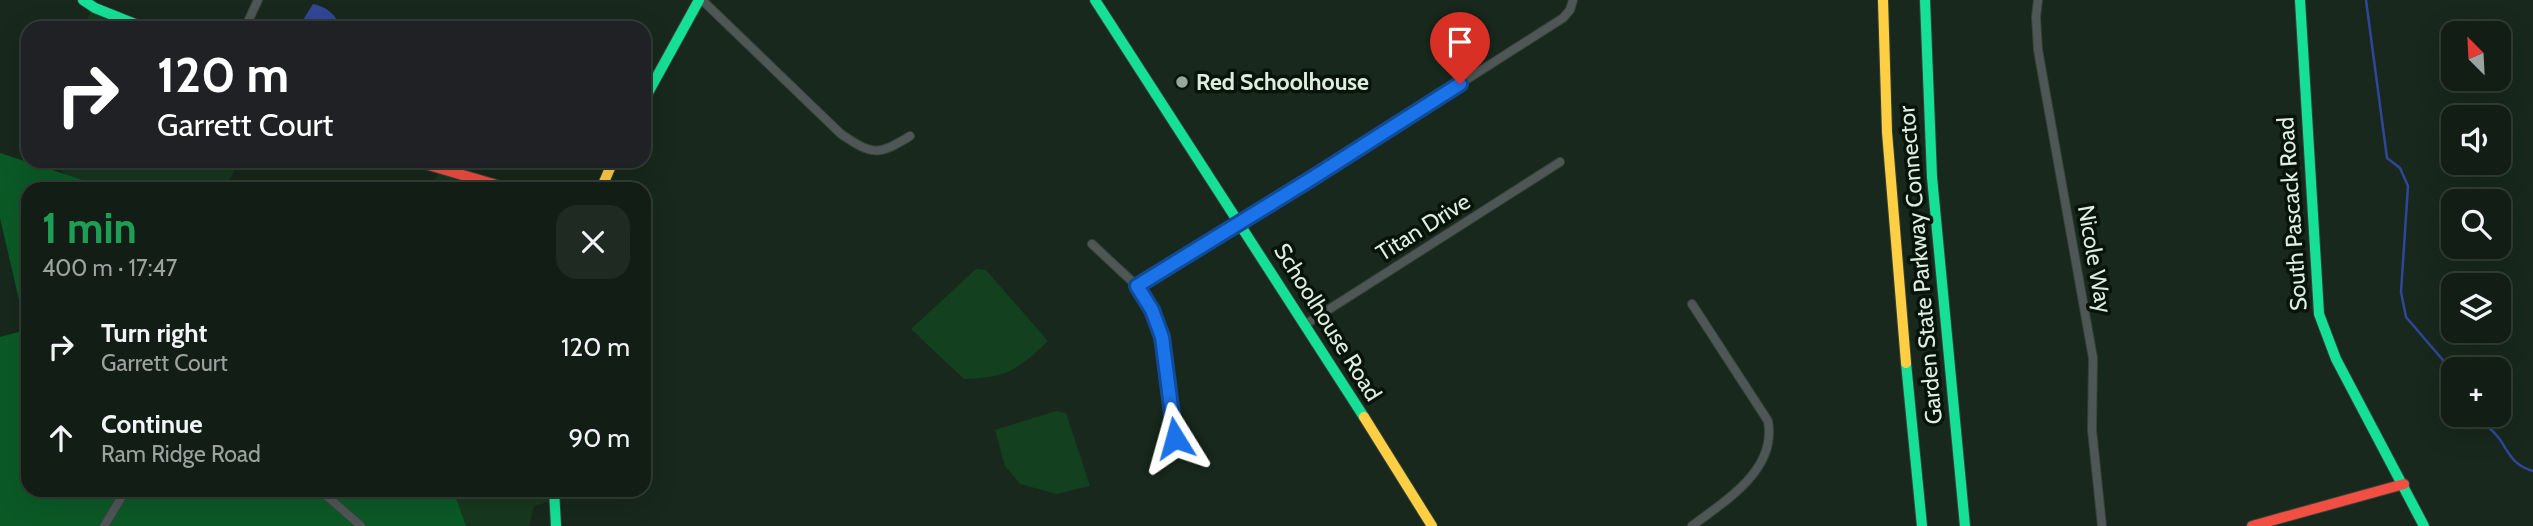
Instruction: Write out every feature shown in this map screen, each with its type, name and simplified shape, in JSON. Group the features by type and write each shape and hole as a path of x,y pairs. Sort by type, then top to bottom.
{"main road":[{"path":"83,0 95,8 128,21"},
{"path":"651,88 701,0"},
{"name":"Schoolhouse Road","path":"1096,0 1306,324 1432,526"},
{"name":"Garden State Parkway Connector","path":"1883,0 1890,186 1922,526"},
{"name":"Garden State Parkway Connector","path":"1925,0 1932,177 1965,526"},
{"name":"South Pascack Road","path":"2300,0 2319,314 2336,359 2424,526"},
{"path":"439,168 486,182"},
{"path":"2252,526 2403,484"},
{"path":"554,497 556,526"}],"street":[{"path":"248,21 258,0"},
{"path":"701,0 842,134 858,145 874,152 889,149 910,136"},
{"path":"1137,286 1563,19 1573,0"},
{"name":"Nicole Way","path":"2038,0 2038,50 2093,358 2092,430 2102,526"},
{"name":"Titan Drive","path":"1306,324 1560,162"},
{"path":"1093,244 1137,286 1152,310 1162,337 1175,438"},
{"path":"1692,304 1768,421 1770,435 1767,452 1747,482 1692,526"},
{"path":"104,526 122,497"},
{"path":"328,497 361,526"}],"shaded area":[{"path":"90,11 116,21 87,21"},
{"path":"62,168 236,168 228,182 66,182"},
{"path":"439,172 471,182 433,182"},
{"path":"976,269 986,270 1048,341 1019,366 1001,374 964,379 911,329"},
{"path":"1056,411 1066,413 1090,486 1057,494 1020,484 1005,466 995,430"},
{"path":"428,497 548,497 548,502 534,506 529,526 462,526"}],"green space":[{"path":"0,153 21,160 21,168 46,168 89,182 21,182 21,308 0,218"},
{"path":"21,331 21,497 456,497 466,526 0,526 0,337"}],"water":[{"path":"313,4 323,7 337,21 302,21"}],"waterway":[{"path":"2366,0 2387,158 2400,168 2408,186 2401,292 2406,317 2441,358"},
{"path":"2489,427 2514,460 2533,471"}],"traffic: fast":[{"path":"83,0 95,8 128,21"},
{"path":"651,87 699,0"},
{"path":"1095,0 1364,417"},
{"path":"1925,0 1932,177 1965,526"},
{"path":"2300,0 2319,314 2336,359 2424,526"},
{"path":"1906,363 1922,526"},
{"path":"554,497 556,526"}],"traffic: slow":[{"path":"1883,0 1887,132 1906,363"},
{"path":"604,182 610,168"},
{"path":"1364,417 1432,526"}],"traffic: jam":[{"path":"439,168 486,182"},
{"path":"2252,526 2404,484"}],"place":[{"name":"Red Schoolhouse","path":"1182,82"}],"route":[{"path":"1175,438 1162,337 1152,310 1137,286 1460,84"}]}
